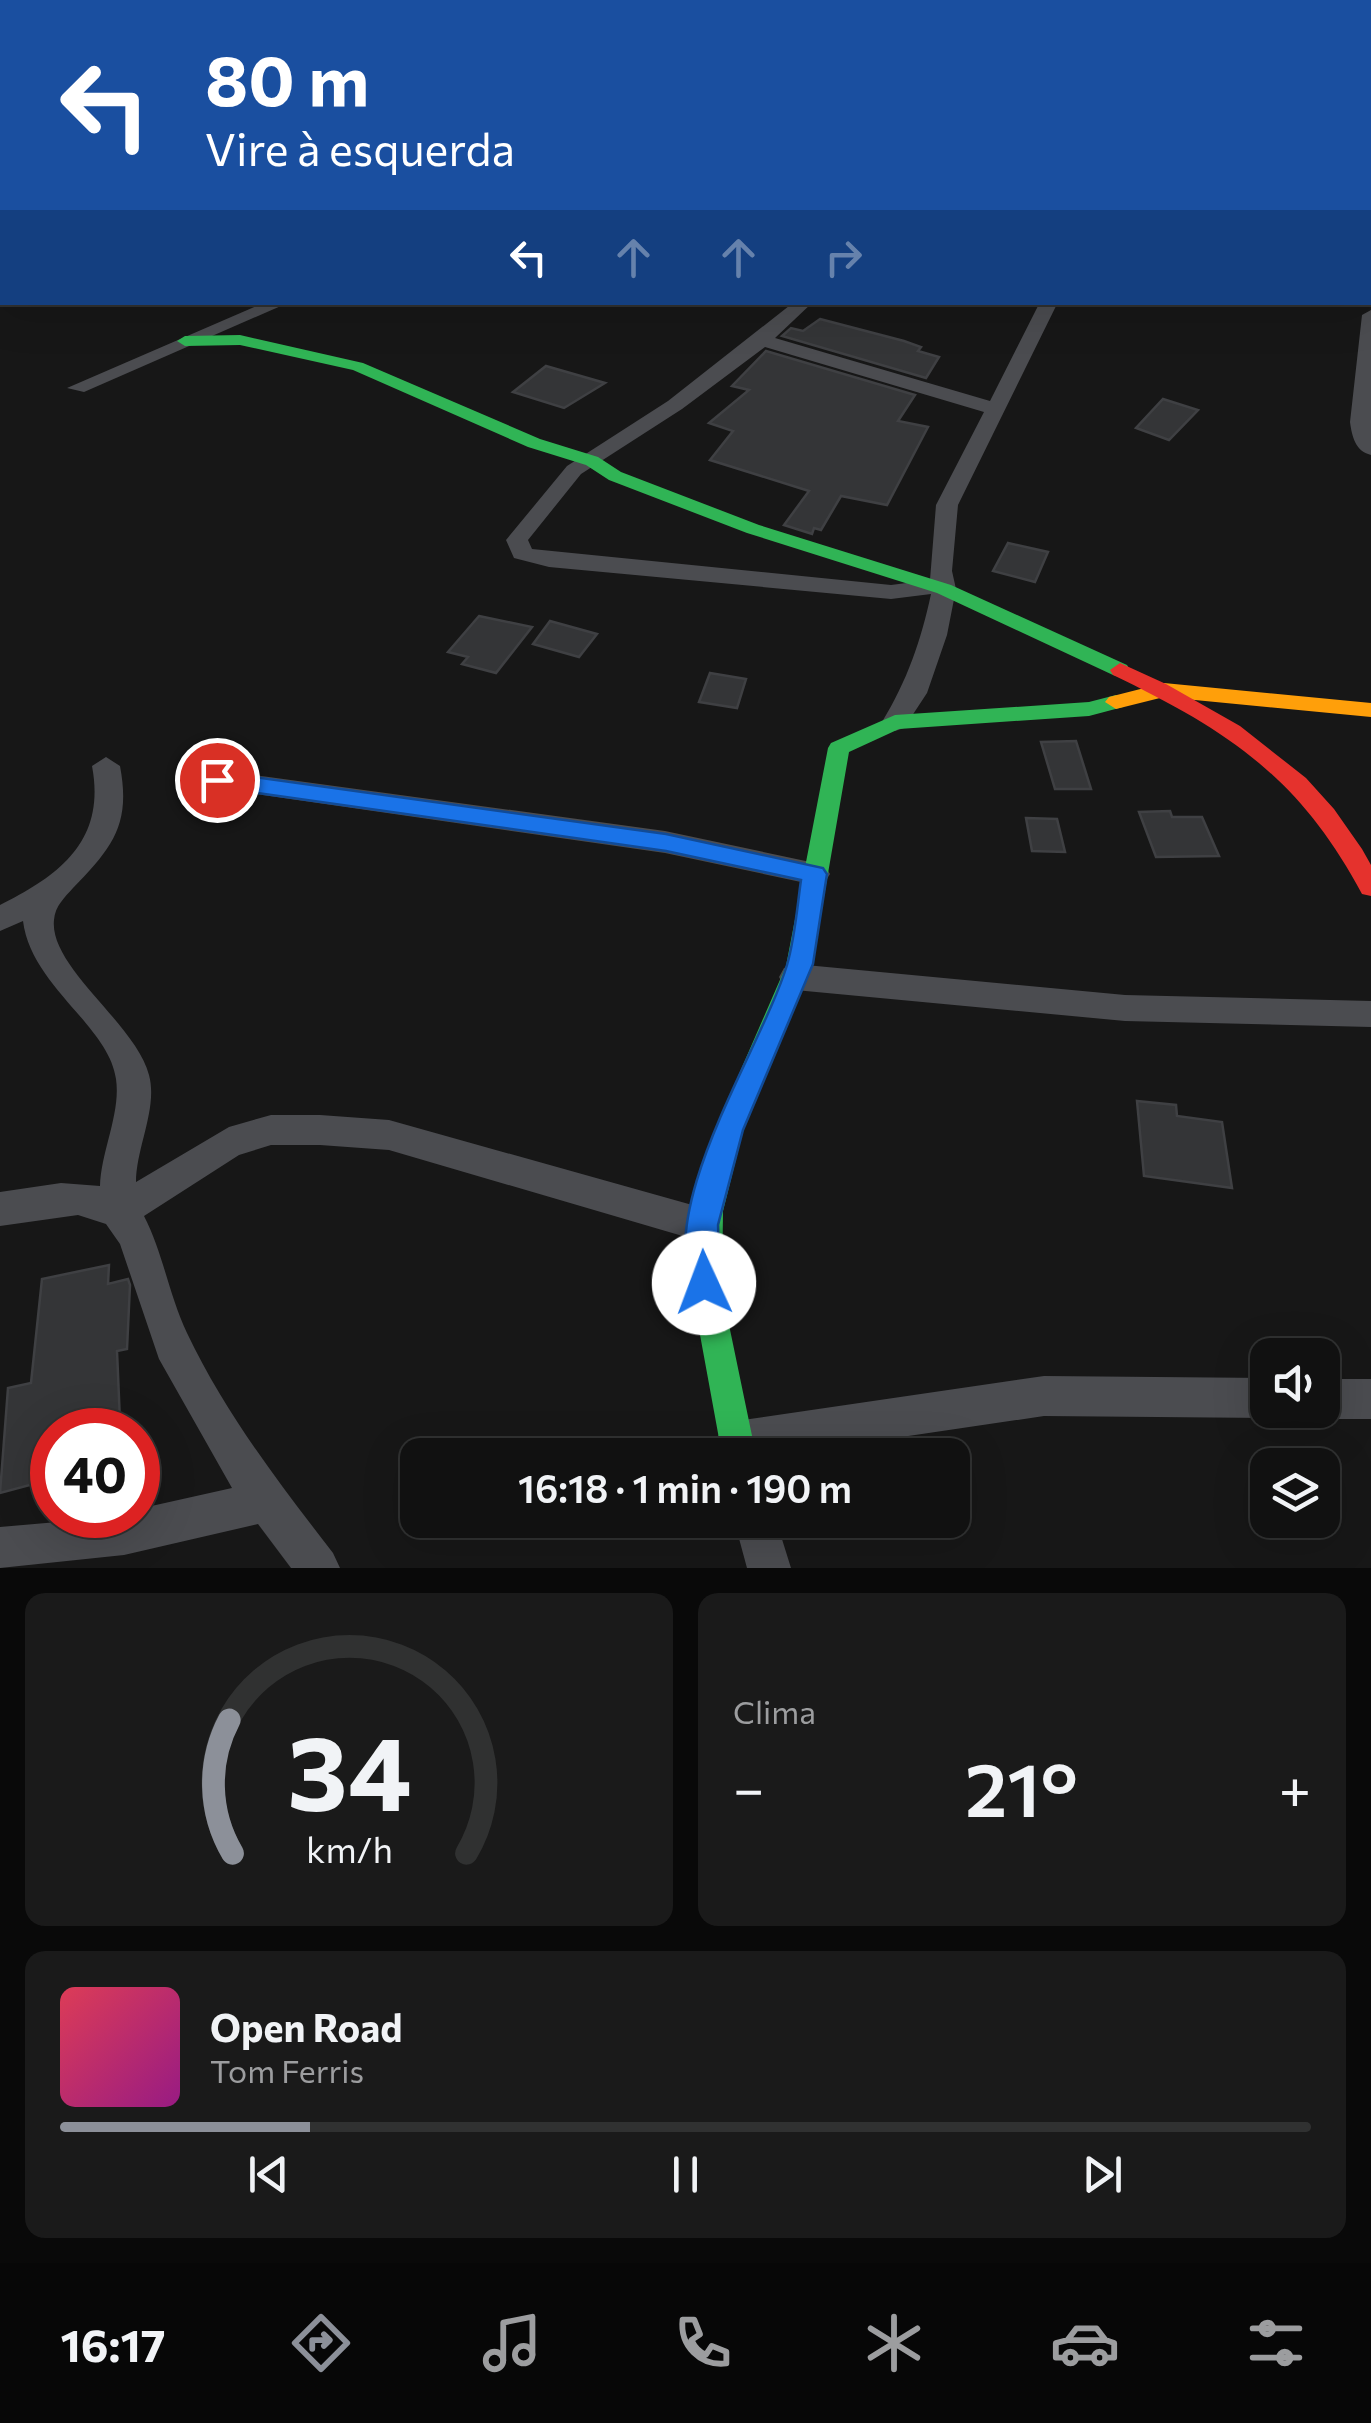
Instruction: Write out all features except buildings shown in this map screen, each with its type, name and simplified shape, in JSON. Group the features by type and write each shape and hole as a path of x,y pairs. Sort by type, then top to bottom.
{"street":[{"path":"77,388 275,305"},
{"path":"802,305 762,340 574,470 517,540 522,553 550,560 891,592 938,588"},
{"path":"895,722 919,678 938,588 947,506 1047,305"},
{"path":"1370,324 1360,422 1362,438 1371,449"},
{"path":"186,341 240,340 358,366 534,443 592,461 615,476 752,529 938,588 1164,690 1239,733 1300,784 1356,854 1371,887"},
{"path":"762,340 993,408"},
{"path":"736,1438 704,1283 702,1225 728,1130 795,977 839,748 859,735 895,722 1089,709 1164,690 1371,710"},
{"path":"0,919 50,894 76,872 98,842 114,788 106,766"},
{"path":"217,780 666,842 814,874"},
{"path":"50,894 40,908 37,926 68,982 118,1044 134,1078 119,1156 119,1212 134,1237 173,1351 265,1501 318,1568"},
{"path":"795,977 1125,1008 1371,1014"},
{"path":"119,1212 229,1143 271,1130 320,1130 389,1135 702,1225"},
{"path":"0,1209 48,1201 96,1201 119,1212"},
{"path":"797,1438 1044,1396 1250,1398"},
{"path":"1340,1399 1371,1399"},
{"path":"0,1549 124,1534 265,1501"},
{"path":"760,1538 768,1568"}],"traffic: fast":[{"path":"185,341 240,340 358,366 534,443 592,461 615,476 753,529 944,589 1120,670"},
{"path":"736,1438 707,1291 708,1211 730,1127 799,966 839,748 895,722 1089,709 1116,702"}],"traffic: slow":[{"path":"1116,702 1164,690 1371,710"}],"traffic: jam":[{"path":"1120,670 1196,709 1266,756 1326,815 1351,849 1371,887"}],"route":[{"path":"217,780 666,842 814,874 800,964 767,1048 728,1130 702,1225 704,1283"}]}
